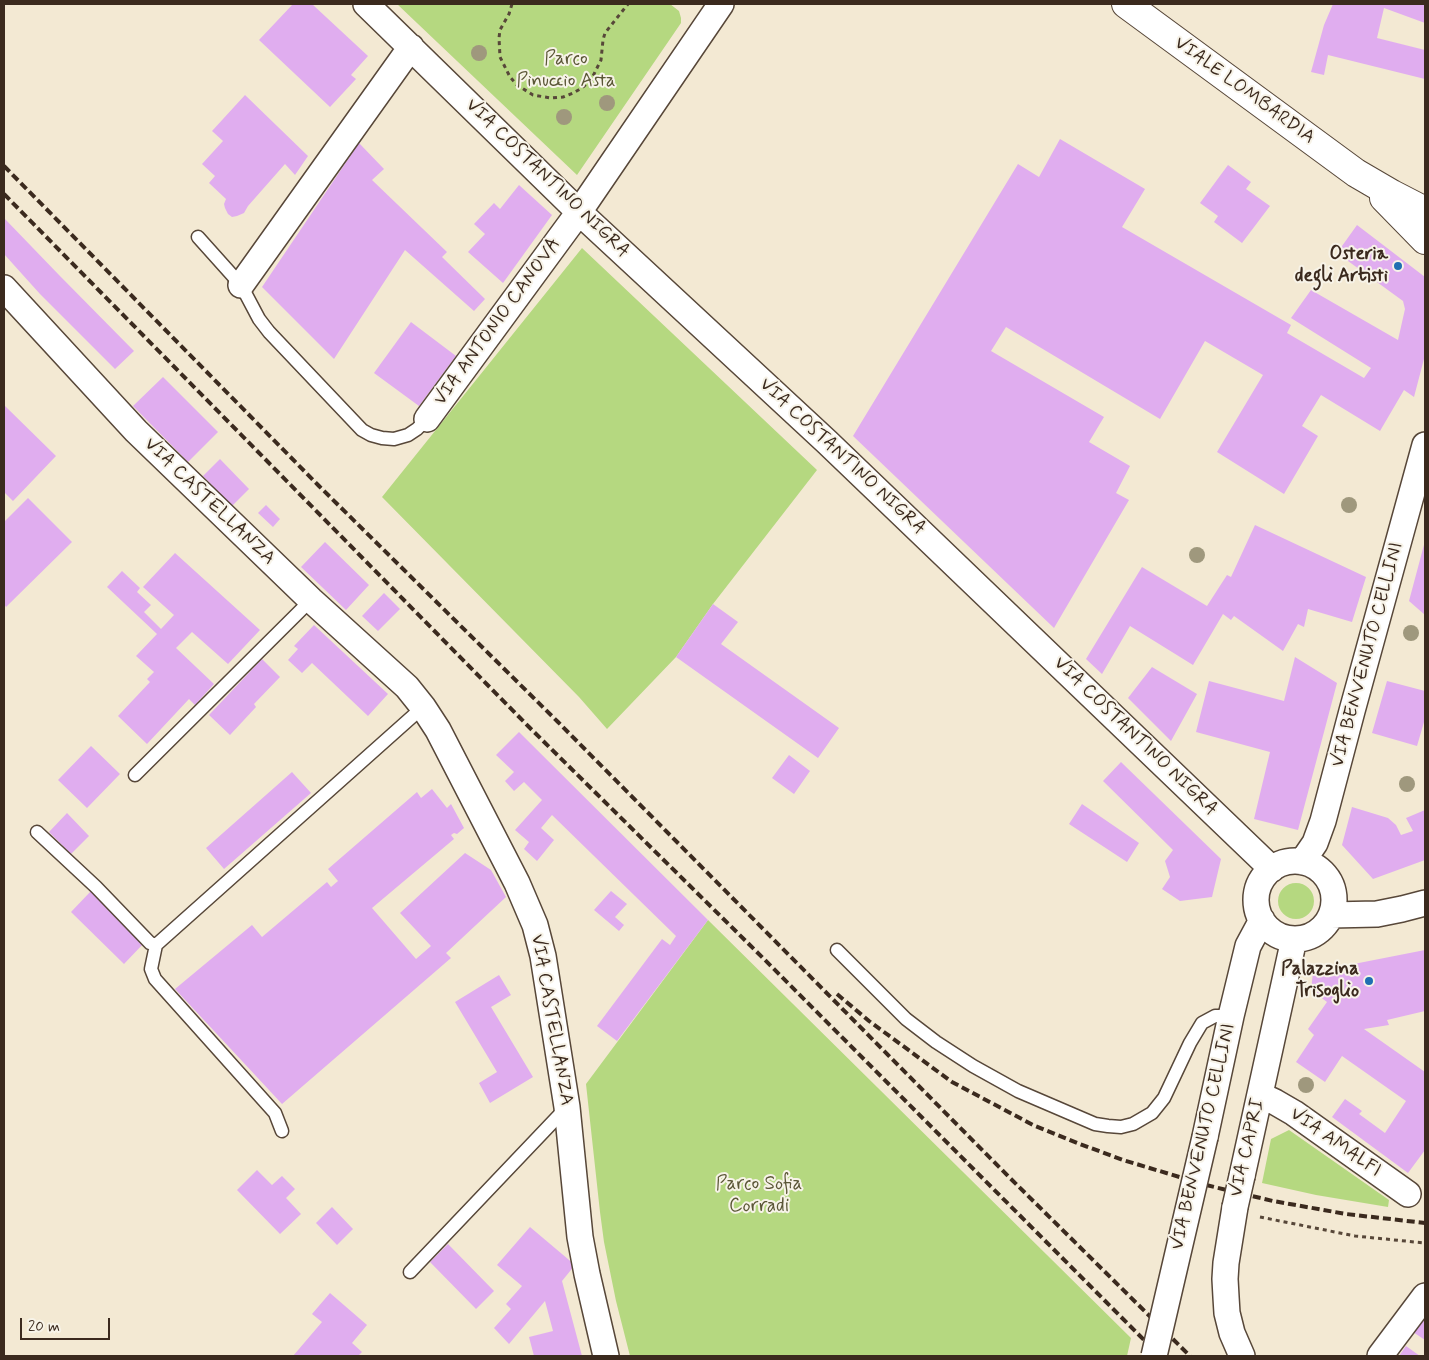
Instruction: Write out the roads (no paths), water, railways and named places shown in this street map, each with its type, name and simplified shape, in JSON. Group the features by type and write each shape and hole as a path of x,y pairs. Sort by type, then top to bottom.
{"street":[{"name":"VIA COSTANTINO NIGRA","path":"366,4 579,212 827,442 1272,869"},
{"name":"VIA ANTONIO CANOVA","path":"427,418 579,212 721,4"},
{"name":"VIALE LOMBARDIA","path":"1126,4 1363,178 1425,211"},
{"path":"241,285 411,47"},
{"name":"VIALE LOMBARDIA","path":"1363,178 1425,240"},
{"name":"VIA CASTELLANZA","path":"4,288 136,431 311,600 406,687 423,707 438,730 524,897 546,969 567,1107 580,1237 606,1356"},
{"name":"VIA BENVENUTO CELLINI","path":"1302,862 1315,843 1323,821 1425,445"},
{"path":"1292,861 1302,862 1312,865 1329,881 1333,892 1333,904 1331,915 1320,930 1303,938 1294,939 1275,934 1268,928 1257,910 1256,898 1258,887 1272,869 1292,861"},
{"path":"1331,915 1376,914 1425,903"},
{"name":"VIA BENVENUTO CELLINI","path":"1154,1356 1248,946 1262,920"},
{"name":"VIA CAPRI","path":"1242,1356 1232,1333 1227,1313 1226,1263 1244,1211 1242,1176 1294,939"},
{"name":"VIA AMALFI","path":"1260,1095 1294,1114 1408,1194"},
{"path":"1380,1356 1425,1296"}],"lane":[{"path":"198,237 241,285 259,319 269,332 362,430 376,436 394,439 408,435 418,429 427,418"},
{"path":"134,775 311,600"},
{"path":"282,1131 275,1113 155,979 151,969 156,945 423,707"},
{"path":"37,832 96,887 150,942 156,945"},
{"path":"837,950 906,1020 936,1042 973,1066 1018,1091 1095,1124 1121,1127 1133,1124 1152,1113 1164,1098 1190,1043 1202,1023 1215,1016 1231,1016"},
{"path":"410,1272 567,1107"}],"railway":[{"path":"4,166 319,486 558,722 1009,1177 1190,1356"},
{"path":"4,194 529,727 764,959 1160,1356"},
{"path":"837,994 869,1021 952,1082 1033,1125 1080,1144 1123,1160 1206,1185 1273,1201 1346,1214 1425,1223"}],"place":[{"name":"Osteria degli Artisti","path":"1398,266"},
{"name":"Palazzina Trisoglio","path":"1369,981"}],"park label":[{"name":"Parco Pinuccio Asta","path":"566,71"},
{"name":"Parco Sofia Corradi","path":"759,1196"}]}
